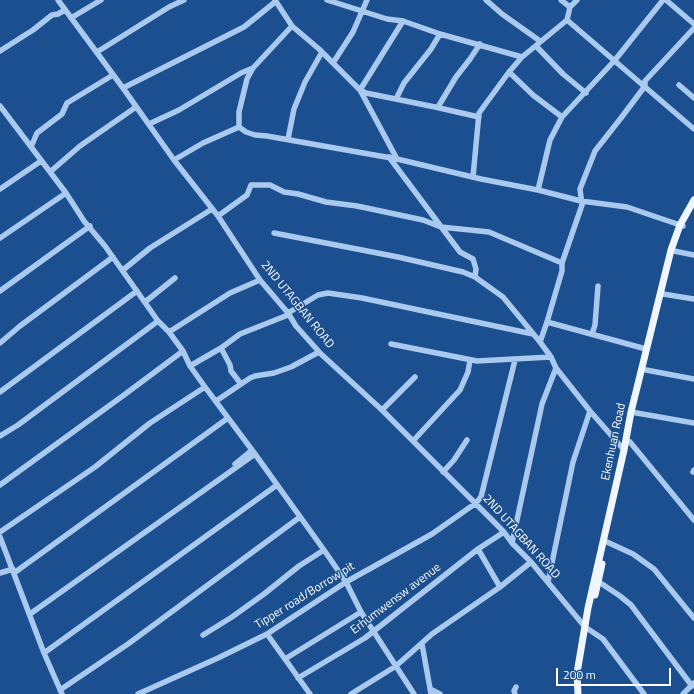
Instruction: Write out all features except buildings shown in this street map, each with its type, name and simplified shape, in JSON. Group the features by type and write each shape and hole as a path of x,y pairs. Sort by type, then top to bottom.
{"main road":[{"name":"Ekenhuan Road","path":"581,694 580,673 593,583 633,412 646,348 671,250 681,225 694,200"},
{"name":"Ekenhuan Road","path":"578,694 577,673 586,627 599,582 630,442 633,412 646,370 663,294 681,225 694,206"}],"street":[{"name":"2ND UTAGBAN ROAD","path":"58,0 174,160 218,216 260,280 296,326 319,352 382,410 504,532 586,627 603,639 644,694"},
{"path":"71,18 101,0"},
{"path":"97,52 163,11 184,0"},
{"path":"327,0 386,19 403,22 522,57"},
{"path":"333,63 353,32 367,0"},
{"path":"486,0 502,14 540,41"},
{"path":"561,0 570,7"},
{"path":"473,177 479,113 522,57 540,41 547,38 567,20 570,7 577,0"},
{"path":"538,190 550,140 562,117 586,93 615,60 664,0 694,24"},
{"path":"123,88 244,27 275,1 292,26 322,52 360,90 397,158"},
{"path":"0,51 33,30 52,15 58,14 65,10"},
{"path":"567,20 694,130"},
{"path":"360,90 403,22"},
{"path":"239,127 239,112 248,79 253,68 292,26"},
{"path":"540,342 562,272 562,262 582,204 580,189 595,151 644,86 645,81 694,28"},
{"path":"396,99 404,83 431,49 440,34"},
{"path":"438,107 456,77 480,44"},
{"path":"536,46 563,74 586,93"},
{"path":"288,139 294,109 305,82 322,52"},
{"path":"149,124 179,110 253,68"},
{"path":"509,72 533,95 562,117"},
{"path":"31,148 37,133 62,114 67,103 113,75"},
{"path":"679,85 694,98"},
{"path":"360,90 366,93 438,107 479,117"},
{"path":"0,106 66,193 84,221 90,226 123,270 158,321 169,332 205,387 254,452 277,486 282,490 346,582 361,612 414,694"},
{"path":"50,172 80,146 136,106"},
{"path":"239,127 246,132 255,135 288,139 397,158 473,177 538,190 581,201 627,207 681,225"},
{"path":"174,160 203,143 239,127"},
{"path":"389,157 460,252 473,259 476,269 475,277"},
{"path":"0,189 40,160"},
{"path":"218,216 247,195 251,185 270,185 284,192 298,194 326,202 357,206 423,220 440,227 490,232 562,262"},
{"path":"0,238 66,193"},
{"path":"123,270 150,248 212,209"},
{"path":"0,291 90,226"},
{"path":"274,233 398,257 464,272 475,277 503,297 540,342 556,368 590,411 624,450"},
{"path":"674,251 694,255"},
{"path":"0,343 20,326 113,257"},
{"path":"146,302 175,278"},
{"path":"169,332 230,293 260,280"},
{"path":"592,334 595,324 598,286"},
{"path":"0,392 137,291"},
{"path":"190,366 221,348 240,334 288,314 318,295 328,293 362,298 533,334"},
{"path":"663,294 694,299"},
{"path":"0,436 18,425 158,321"},
{"path":"547,322 646,348"},
{"path":"392,344 477,361 550,357"},
{"path":"221,348 230,365 231,371 241,384"},
{"path":"0,485 183,352"},
{"path":"216,401 255,376 274,373 291,367 319,352"},
{"path":"413,441 460,390 468,372 470,360"},
{"path":"476,503 481,497 515,360"},
{"path":"512,543 542,404 556,368"},
{"path":"646,370 694,379"},
{"path":"382,410 414,377"},
{"path":"0,532 95,466 150,423 205,387"},
{"path":"548,582 573,462 590,411"},
{"path":"633,412 694,423"},
{"path":"0,573 13,571 228,418"},
{"path":"443,472 454,460 467,440"},
{"path":"630,442 694,520"},
{"path":"96,564 254,452"},
{"path":"30,614 254,452"},
{"path":"120,598 277,486"},
{"path":"44,652 277,486"},
{"name":"Tipper road/Borrow pit","path":"138,694 267,634 346,582 432,534 476,503"},
{"path":"0,537 61,692 300,517"},
{"name":"Erhumwensw avenue","path":"298,678 374,631 478,549 504,532"},
{"path":"607,542 633,554 654,569 694,618"},
{"path":"478,549 500,587"},
{"path":"203,635 232,617 324,550"},
{"path":"351,694 396,666 432,634 500,587 531,562"},
{"path":"599,582 631,605 693,685 683,694"},
{"path":"285,659 361,612"},
{"path":"267,634 310,694"},
{"path":"422,644 431,691 440,694"},
{"path":"515,694 514,691 516,687"}]}
